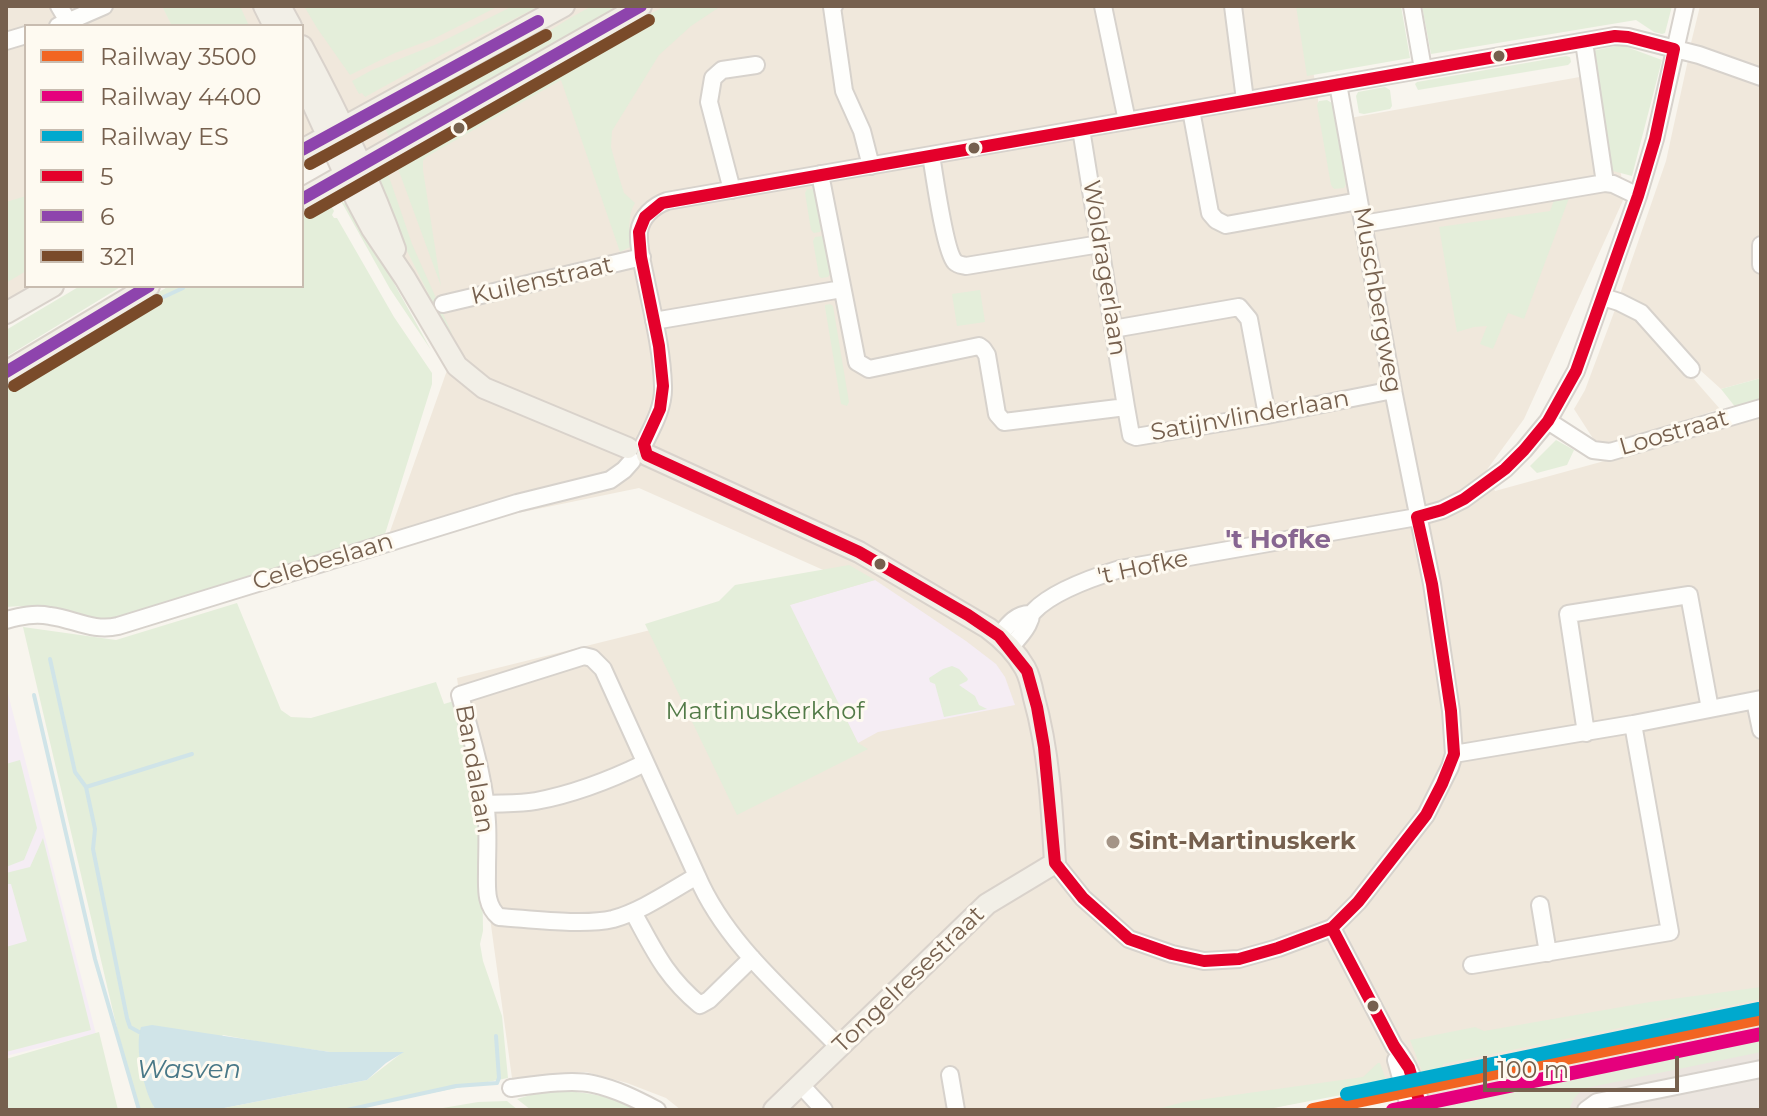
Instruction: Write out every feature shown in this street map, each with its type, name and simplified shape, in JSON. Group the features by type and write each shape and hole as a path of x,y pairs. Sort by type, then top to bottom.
{"main road":[{"path":"264,6 273,24"},
{"path":"280,6 290,24"},
{"path":"304,149 564,6"},
{"path":"304,198 641,6"},
{"path":"304,51 353,171 386,224 405,278 455,363 469,377 484,388 638,452 859,552 968,615 1004,642 1027,671 1037,707 1051,805 1055,863"},
{"path":"304,83 336,132"},
{"path":"6,313 50,288"},
{"path":"6,372 146,288"},
{"name":"Tongelresestraat","path":"774,1110 987,904 1055,863"}],"street":[{"path":"59,6 64,24 104,6"},
{"path":"834,6 844,91 862,131 871,166"},
{"path":"1103,6 1127,121"},
{"path":"1233,6 1245,100"},
{"path":"1412,6 1423,69"},
{"name":"'t Hofke","path":"1004,642 1029,622 1031,614 1039,606 1095,576 1417,517 1442,510 1464,499 1505,469 1548,421 1576,371 1638,196 1655,139 1685,6"},
{"path":"638,452 657,419 664,389 639,230 655,205 1615,36 1699,55 1761,77"},
{"path":"1584,42 1605,183"},
{"path":"732,190 709,102 713,78 722,70 756,65"},
{"name":"Muschbergweg","path":"1338,84 1417,517"},
{"path":"1191,110 1210,213 1216,220 1226,225 1359,201"},
{"name":"Woldragerlaan","path":"1081,129 1126,407"},
{"path":"931,155 947,244 953,260 958,264 966,266 1100,244"},
{"name":"Satijnvlinderlaan","path":"820,174 857,362 869,369 979,346 987,355 997,414 1004,422 1126,407 1131,435 1136,437 1393,390"},
{"path":"1363,224 1605,183 1638,196"},
{"path":"1761,245 1761,265"},
{"name":"Kuilenstraat","path":"443,304 642,257"},
{"path":"654,321 842,289"},
{"path":"1603,297 1641,313 1691,369"},
{"path":"1113,329 1239,307 1249,319 1267,415"},
{"name":"Loostraat","path":"1548,421 1593,450 1610,452 1761,408"},
{"name":"Celebeslaan","path":"6,620 35,615 51,616 95,628 118,626 517,503 610,480 624,470 638,452"},
{"path":"1055,863 1083,898 1129,939 1172,954 1204,961 1239,959 1332,928 1358,902 1426,815 1454,754 1451,711 1432,584 1417,517"},
{"path":"1586,733 1568,614 1689,595 1710,709"},
{"name":"Bandalaan","path":"584,656 592,658 603,669 645,763 697,876 633,912 610,919 589,922 499,917 494,913 487,897 485,804 478,760 460,695 584,656"},
{"path":"1454,754 1586,733 1758,700 1761,730"},
{"path":"1472,965 1670,932 1633,724"},
{"path":"485,804 533,802 571,793 645,763"},
{"path":"697,876 719,919 752,958 839,1047"},
{"path":"1540,905 1548,953"},
{"path":"633,912 661,964 683,991 700,1005 752,958"},
{"path":"1332,928 1394,1046 1396,1066 1412,1099 1422,1110"},
{"path":"1586,1110 1597,1102 1761,1069"},
{"path":"950,1075 956,1110"},
{"path":"511,1088 590,1083 625,1093 657,1110"},
{"path":"800,1084 824,1110"}],"shaded area":[{"path":"6,6 1302,6 1322,123 1602,73 1625,196 1524,419 1486,471 1495,491 1761,418 1761,1110 1396,1110 1398,1103 1385,1079 1365,1089 1263,1110 681,1110 666,1098 586,1072 512,1078 457,678 848,581 639,488 387,540 451,359 328,131 304,145 304,24 24,24 24,288 53,288 6,315"},
{"path":"1700,6 1761,6 1761,69 1691,43"},
{"path":"1688,60 1761,86 1761,227 1756,262 1761,280 1761,378 1721,389 1619,297 1666,161"},
{"path":"1616,307 1643,321 1720,409 1621,441 1607,443 1594,440 1574,409 1585,390"},
{"path":"875,580 996,664 1005,677 1015,705 878,732 858,743 789,605"},
{"path":"6,686 96,1034 6,1056"},
{"path":"1761,1035 1761,1110 1427,1110 1425,1102 1555,1082"}],"green space":[{"path":"162,6 240,6 248,24 171,24"},
{"path":"304,6 499,6 350,75"},
{"path":"513,6 540,6 365,97 359,94 352,81 437,44"},
{"path":"592,6 622,6 391,140 382,123"},
{"path":"665,6 721,6 691,26 659,55 612,131 611,147 624,193 635,203 630,218 630,247 620,252 561,80 423,161 441,286 396,163 493,100"},
{"path":"1296,6 1401,6 1410,58 1307,76"},
{"path":"1422,6 1672,6 1665,33 1662,34 1636,20 1431,54"},
{"path":"1616,46 1662,60 1632,176 1613,171 1611,167 1592,51"},
{"path":"1570,57 1568,65 1418,90 1415,84 1417,82"},
{"path":"1385,87 1390,90 1390,109 1359,113 1358,92"},
{"path":"1319,101 1332,103 1346,184 1344,188 1334,189 1331,185 1317,105"},
{"path":"384,162 412,244 452,334 449,335 404,245 375,174"},
{"path":"807,189 815,192 822,228 820,232 811,230"},
{"path":"1572,190 1524,319 1508,313 1493,349 1480,344 1487,326 1457,332 1439,227 1550,211 1557,192"},
{"path":"24,197 24,272 6,283 6,202"},
{"path":"328,201 334,211 332,215 337,218 394,317 432,373 432,384 385,534 114,618 87,617 33,607 6,607 6,384 166,288 304,288 304,213"},
{"path":"341,201 353,209 431,350 390,289"},
{"path":"823,236 830,274 821,278 813,241 815,237"},
{"path":"77,288 119,288 6,357 6,330"},
{"path":"980,290 985,322 957,326 952,294"},
{"path":"833,306 849,402 847,406 841,404 825,307"},
{"path":"1761,378 1761,401 1736,408 1721,389"},
{"path":"1556,440 1574,450 1567,465 1537,473 1530,466"},
{"name":"Martinuskerkhof","path":"849,565 875,580 790,605 858,743 868,749 737,815 645,624 719,601 735,585"},
{"path":"237,603 281,710 291,717 311,718 436,682 444,704 457,700 477,782 482,853 483,931 480,944 502,1016 508,1078 345,1110 214,1110 367,1080 403,1052 330,1052 223,1035 153,1106 156,1110 138,1110 23,627 116,640"},
{"path":"952,666 968,679 959,685 987,709 944,717 935,684 929,678"},
{"path":"20,760 37,828 24,860 6,867 6,764"},
{"path":"43,838 91,1030 6,1052 6,947 27,941 11,884 6,884 6,873 30,867"},
{"path":"1761,987 1761,999 1443,1064 1443,1068 1424,1076 1410,1040 1475,1027 1484,1031 1650,1002"},
{"path":"1761,1031 1761,1052 1586,1088 1575,1097 1569,1110 1435,1110 1434,1099"},
{"path":"99,1032 118,1110 6,1110 6,1059"},
{"path":"1378,1063 1388,1086 1263,1110 1153,1110 1184,1102 1363,1077"},
{"path":"547,1090 604,1097 636,1110 531,1110 517,1099"},
{"path":"507,1101 518,1110 431,1110 478,1102"}],"water":[{"name":"Wasven","path":"152,1025 330,1052 404,1052 367,1080 214,1110 156,1110 144,1082 139,1046 141,1027"}],"waterway":[{"path":"6,386 23,381 125,315 183,288"},
{"path":"50,659 75,772 86,787 95,829 93,849 127,1018 130,1027 139,1032"},
{"path":"34,695 95,959 139,1110"},
{"path":"86,787 192,754"},
{"path":"347,1110 456,1086 497,1083 496,1036"}],"rail line":[{"name":"ES","path":"1347,1094 1758,1009"},
{"name":"3500","path":"1313,1110 1761,1018"},
{"name":"4400","path":"1393,1110 1761,1034"}],"transit line":[{"name":"6","path":"304,198 641,6"},
{"name":"321","path":"310,213 649,20"},
{"name":"6","path":"304,149 538,21"},
{"name":"321","path":"310,164 546,35"},
{"name":"5","path":"1615,36 1674,49 1655,139 1638,196 1576,371 1548,421 1505,469 1464,499 1442,510 1417,517 1432,584 1451,711 1454,754 1426,815 1358,902 1332,928 1239,959 1204,961 1129,939 1083,898 1055,863 1037,707 1027,671 999,636 859,552 647,455 644,444 660,409 663,386 639,232 645,217 662,203 1615,36"},
{"name":"6","path":"6,372 146,288"},
{"name":"321","path":"14,386 157,300"},
{"name":"5","path":"1332,928 1394,1046 1409,1068 1422,1110"}],"place":[{"name":"Sint-Martinuskerk","path":"1113,842"}],"district":[{"name":"'t Hofke","path":"1278,540"}]}
